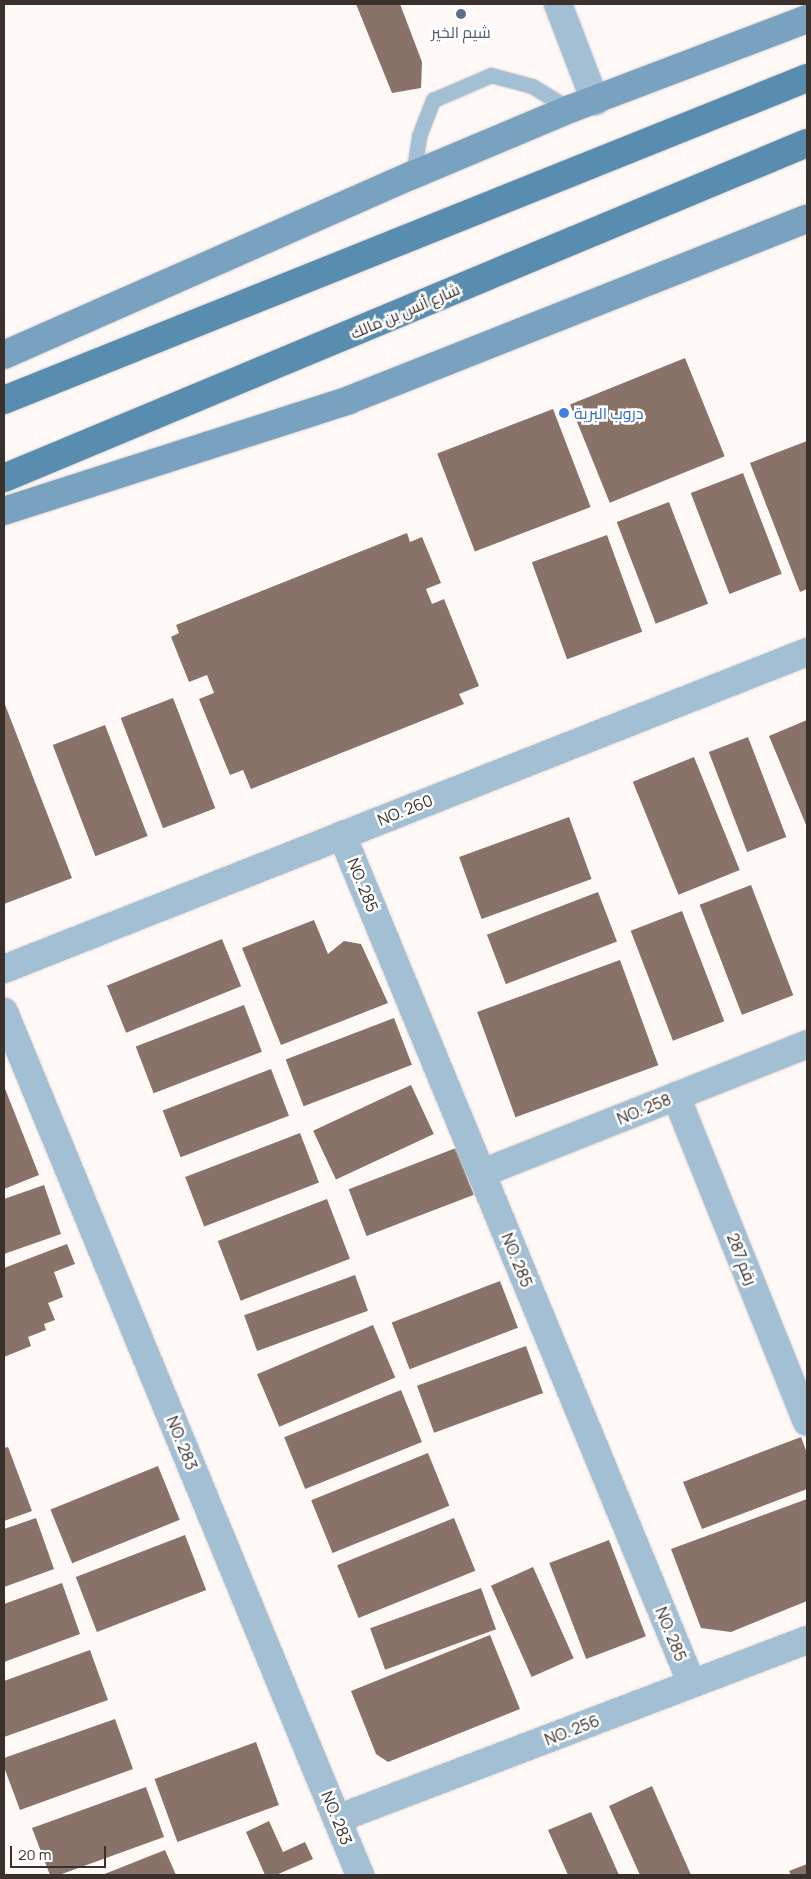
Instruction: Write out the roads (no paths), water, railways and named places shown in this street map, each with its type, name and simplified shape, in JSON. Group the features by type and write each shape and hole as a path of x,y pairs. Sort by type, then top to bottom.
{"main road":[{"path":"4,355 413,174 570,109 807,19"},
{"path":"4,400 807,78"},
{"name":"شارع أنس بن مالك","path":"4,478 807,143"},
{"path":"4,511 350,400 807,218"}],"street":[{"path":"558,4 596,100"},
{"name":"NO. 260","path":"4,969 807,652"},
{"name":"NO. 285","path":"342,836 692,1684"},
{"name":"NO. 283","path":"4,1012 360,1875"},
{"name":"NO. 258","path":"482,1174 807,1044"},
{"name":"رقم 287","path":"676,1096 807,1422"},
{"name":"NO. 256","path":"337,1819 807,1640"}],"lane":[{"path":"413,174 418,136 433,100 491,75 532,86 570,109"}],"place":[{"name":"شيم الخير","path":"461,14"},
{"name":"دروب البرية","path":"564,413"}]}
